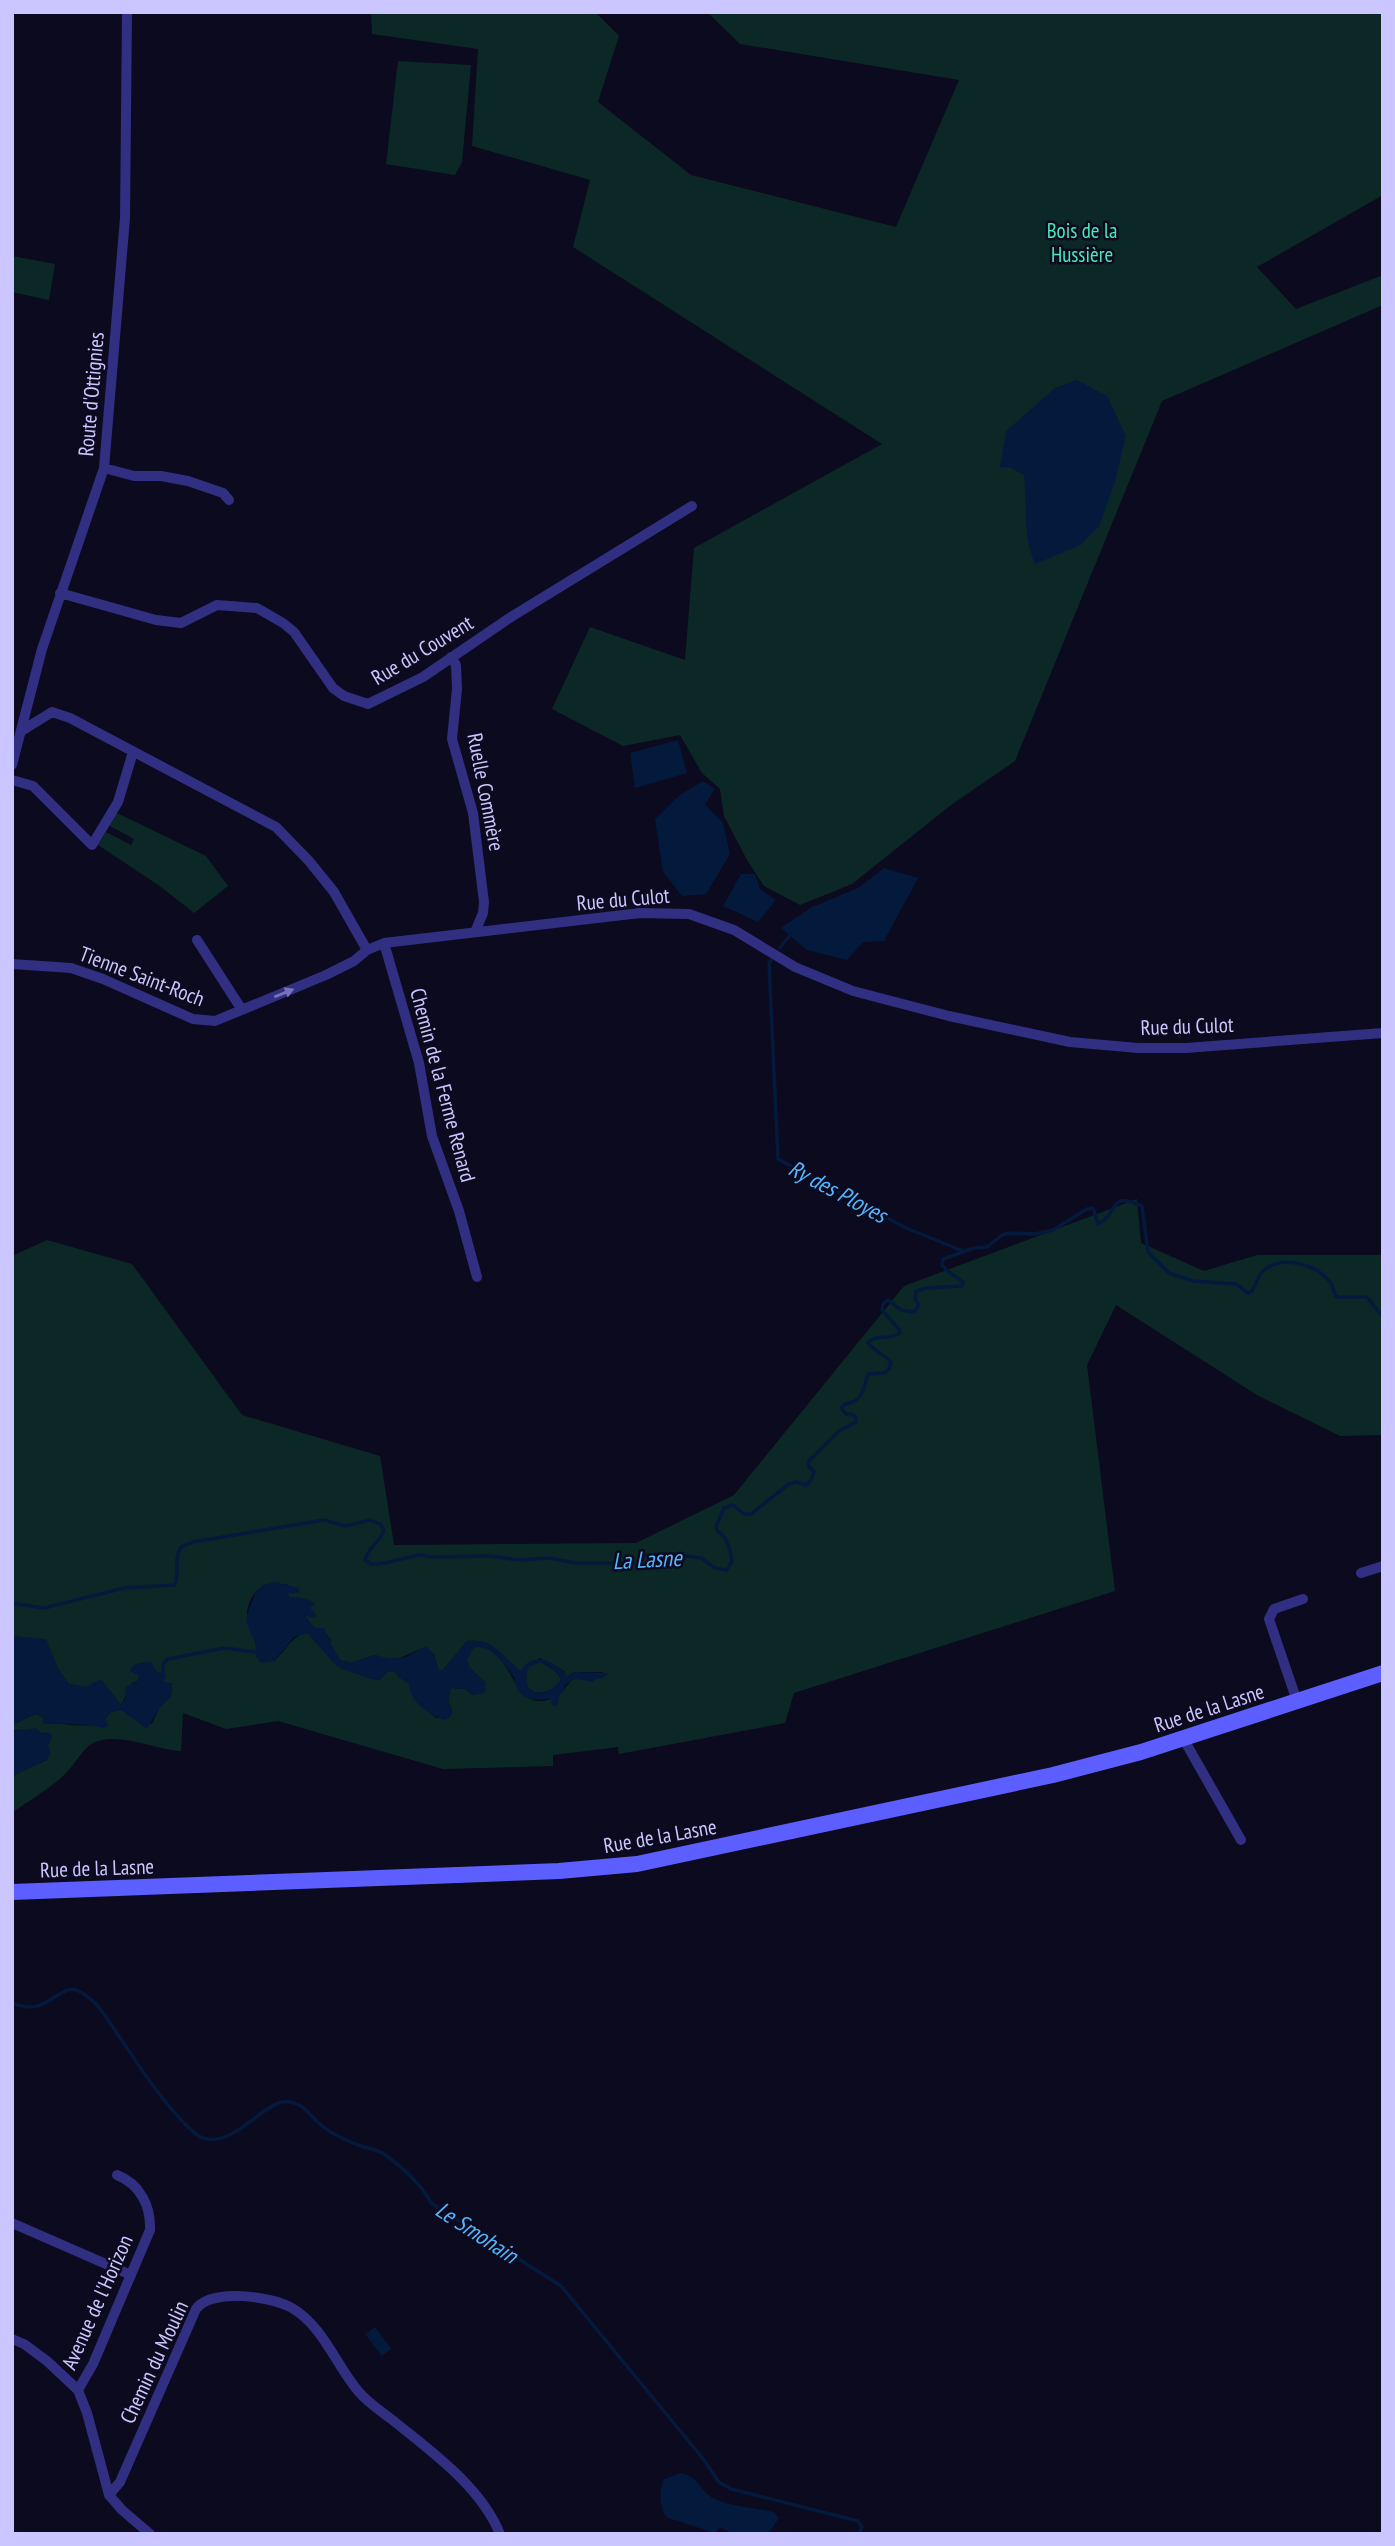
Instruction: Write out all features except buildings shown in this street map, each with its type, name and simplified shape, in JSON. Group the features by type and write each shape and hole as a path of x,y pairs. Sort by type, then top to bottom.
{"street":[{"name":"Route d'Ottignies","path":"12,765 42,649 98,492 104,468 125,218 127,12"},
{"path":"104,468 134,476 161,476 188,481 222,493 229,500"},
{"name":"Rue du Couvent","path":"60,593 156,620 181,623 217,605 257,608 293,632 332,688 368,704 423,677 511,617 692,506"},
{"name":"Ruelle Commère","path":"452,657 456,665 457,688 452,738 473,813 484,902 483,913 475,932"},
{"path":"30,702 38,709 88,726 276,827 334,892 367,950"},
{"path":"23,730 52,712"},
{"path":"12,780 33,786 92,845 118,802 133,752"},
{"name":"Rue du Culot","path":"367,950 384,943 640,913 689,914 734,930 802,971 853,991 922,1010 1070,1042 1138,1048 1186,1048 1383,1033"},
{"path":"197,940 243,1010"},
{"name":"Chemin de la Ferme Renard","path":"384,943 419,1063 432,1136 459,1211 477,1277"},
{"name":"Tienne Saint-Roch","path":"12,964 71,968 103,979 193,1019 215,1021 335,970 354,961 367,950"},
{"path":"1361,1573 1383,1566"},
{"name":"Rue de la Lasne","path":"1297,1701 1269,1619 1274,1609 1303,1599"},
{"name":"Rue de la Lasne","path":"12,1892 559,1871 637,1864 1053,1776 1120,1759 1383,1673"},
{"path":"1183,1738 1241,1840"},
{"name":"Avenue de l'Horizon","path":"109,2495 87,2413 78,2390 93,2364 144,2248 151,2220 140,2192 133,2183 117,2175"},
{"path":"12,2224 131,2275"},
{"name":"Chemin du Moulin","path":"109,2495 120,2482 200,2303 212,2297 243,2297 283,2304 303,2316 337,2358 357,2390 453,2472 485,2507 500,2534"},
{"path":"12,2339 24,2344 47,2361 78,2390"},
{"path":"109,2495 143,2532"}],"green space":[{"name":"Bois de la Hussière","path":"371,12 595,12 619,36 598,102 691,175 896,227 959,80 740,44 707,12 1383,12 1383,195 1257,267 1296,309 1383,275 1383,305 1162,401 1015,761 951,805 852,884 800,905 764,886 724,816 720,789 702,773 680,735 623,746 552,709 590,627 685,660 694,548 882,444 573,247 590,180 472,146 478,49 372,34"},
{"path":"398,61 471,65 462,162 455,175 386,164"},
{"path":"12,256 55,264 49,300 12,292"},
{"path":"115,812 206,856 228,886 194,913 161,887 98,845 106,832 131,845 134,839 108,825"},
{"path":"1137,1199 1141,1243 1204,1271 1257,1255 1383,1255 1383,1435 1340,1436 1257,1395 1116,1305 1087,1365 1115,1591 794,1693 785,1723 619,1754 618,1747 553,1755 553,1766 443,1769 278,1721 226,1729 183,1713 181,1751 127,1740 105,1739 95,1742 59,1779 12,1813 12,1776 47,1760 52,1736 49,1733 12,1731 12,1724 37,1714 43,1718 44,1724 89,1725 105,1719 111,1712 121,1710 152,1724 159,1708 171,1696 172,1684 139,1676 138,1681 132,1683 121,1705 111,1692 69,1684 58,1669 46,1640 12,1636 12,1256 47,1240 132,1264 242,1415 380,1456 394,1545 636,1543 734,1495 904,1286","holes":["287,1584 289,1597 315,1603 311,1606 309,1617 304,1614 314,1628 322,1628 340,1660 351,1663 375,1655 395,1659 423,1648 434,1654 438,1669 442,1671 467,1641 477,1641 492,1646 521,1671 540,1658 564,1671 567,1677 573,1672 604,1672 583,1680 576,1677 557,1696 542,1701 530,1699 521,1691 498,1656 487,1649 474,1647 466,1660 470,1668 486,1683 473,1695 465,1689 451,1688 448,1702 452,1709 451,1716 436,1718 416,1701 409,1684 395,1672 388,1671 380,1680 361,1675 330,1656 309,1633 294,1639 274,1661 257,1658 256,1643 247,1616 249,1603 261,1587"]},
{"path":"541,1662 561,1679 555,1687 540,1693 530,1690 526,1678 528,1666"}],"water":[{"path":"1077,380 1107,396 1126,436 1114,485 1099,526 1081,545 1035,564 1027,532 1024,475 1011,468 1000,467 1006,431 1055,388"},
{"path":"678,740 687,773 635,788 630,753"},
{"path":"703,781 715,789 705,804 723,823 730,854 706,894 682,896 663,872 655,819 680,795"},
{"path":"884,868 918,878 884,941 863,942 847,960 807,950 781,928 812,907 858,888"},
{"path":"741,874 755,874 760,889 776,900 758,922 723,906"},
{"path":"275,1582 299,1588 299,1592 289,1592 289,1597 305,1598 315,1603 310,1609 316,1614 315,1617 304,1614 314,1628 324,1628 340,1660 351,1663 375,1655 392,1659 406,1657 426,1646 434,1654 438,1669 442,1671 467,1641 477,1641 492,1645 521,1671 525,1665 537,1659 557,1666 568,1677 573,1672 609,1673 593,1682 577,1679 571,1681 564,1687 565,1691 559,1695 558,1704 554,1707 550,1703 554,1698 532,1699 523,1695 513,1676 496,1656 486,1649 474,1647 467,1660 470,1668 486,1683 485,1693 473,1695 465,1689 451,1688 448,1702 452,1709 451,1716 446,1720 422,1707 413,1697 409,1684 395,1672 388,1671 380,1680 340,1668 309,1633 294,1637 274,1661 260,1663 255,1652 256,1644 246,1622 256,1591 263,1585","holes":["541,1662 561,1679 550,1690 535,1692 527,1685 529,1667"]},
{"path":"12,1636 46,1639 58,1669 69,1684 85,1687 101,1679 121,1705 126,1698 125,1687 138,1681 139,1676 130,1671 131,1668 142,1662 152,1663 156,1671 166,1675 164,1682 172,1684 171,1696 159,1708 147,1729 121,1710 111,1712 106,1719 108,1726 103,1728 44,1724 43,1718 37,1714 12,1724"},
{"path":"36,1728 43,1734 49,1733 52,1736 48,1745 51,1753 47,1760 12,1776 12,1731"},
{"path":"375,2327 391,2349 382,2356 365,2334"},
{"path":"681,2473 691,2477 715,2499 736,2506 774,2512 779,2518 768,2534 734,2534 720,2527 715,2533 668,2518 661,2504 662,2483 664,2479"}],"waterway":[{"name":"Ry des Ployes","path":"780,948 790,935"},
{"name":"Ry des Ployes","path":"771,960 769,963 778,1159 906,1228 963,1251"},
{"name":"La Lasne","path":"12,1603 44,1608 124,1588 175,1585 177,1556 181,1547 193,1542 324,1520 346,1526 370,1520 380,1524 384,1530 365,1560 371,1564 419,1555 489,1556 520,1560 547,1558 577,1563 635,1563 644,1555 673,1554 701,1558 715,1568 727,1570 732,1561 730,1552 726,1540 716,1526 724,1508 733,1505 744,1514 751,1514 789,1484 796,1482 806,1485 814,1472 808,1465 809,1461 839,1431 856,1422 856,1417 846,1414 841,1408 859,1397 868,1374 884,1373 889,1369 891,1362 868,1343 875,1338 892,1337 900,1333 882,1310 883,1304 888,1300 901,1310 914,1312 919,1305 915,1299 916,1291 962,1286 963,1282 942,1265 943,1259 974,1248 987,1247 1009,1233 1035,1234 1053,1230 1087,1209 1093,1208 1098,1224 1105,1220 1118,1202 1131,1202 1142,1206 1148,1252 1169,1273 1193,1281 1236,1284 1248,1293 1252,1291 1264,1270 1274,1264 1300,1264 1324,1275 1332,1284 1336,1297 1367,1297 1383,1317"},
{"path":"163,1674 163,1664 168,1659 224,1648 255,1652"},
{"name":"Le Smohain","path":"12,2003 26,2007 36,2006 67,1990 84,1994 95,2003 167,2104 201,2137 217,2139 227,2136 274,2105 289,2102 300,2105 336,2135 384,2154 410,2176 431,2203 561,2286 704,2460 719,2482 731,2489 858,2521 862,2527 859,2534"}]}
